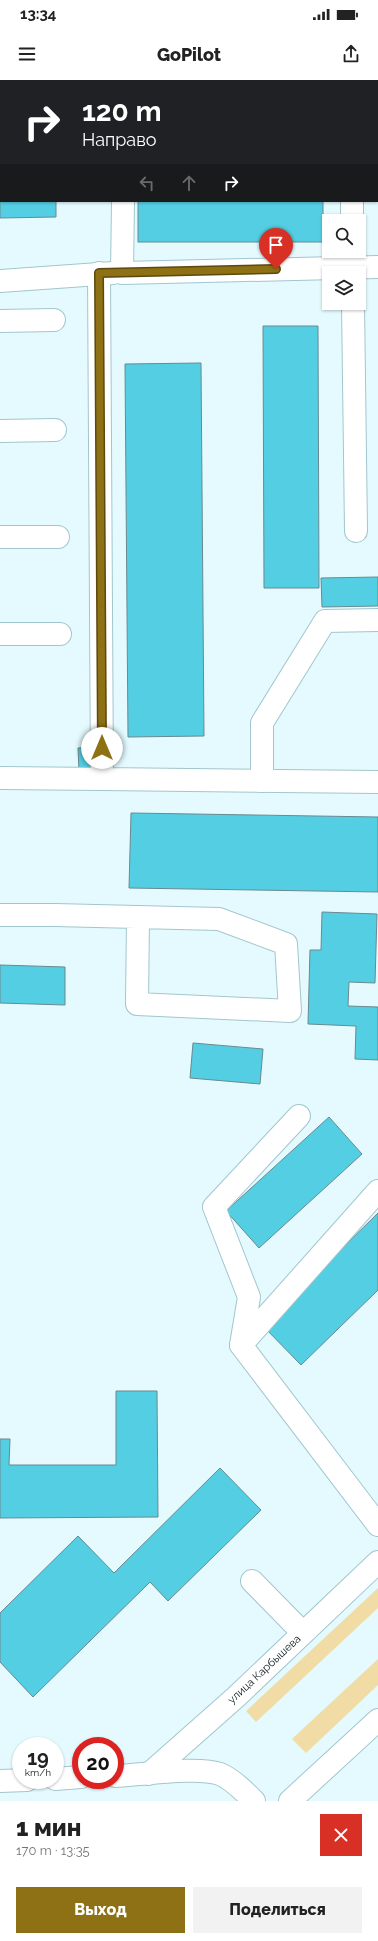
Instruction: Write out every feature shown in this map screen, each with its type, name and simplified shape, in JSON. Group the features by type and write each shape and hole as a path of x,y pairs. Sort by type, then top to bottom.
{"street":[{"path":"122,273 123,202"},
{"path":"352,202 352,214"},
{"path":"0,281 99,273 352,264 378,266"},
{"path":"99,273 102,779"},
{"path":"353,310 356,531"},
{"path":"0,321 54,320"},
{"path":"0,431 55,430"},
{"path":"0,537 58,537"},
{"path":"262,781 262,723 325,621 378,620"},
{"path":"0,634 60,634"},
{"path":"0,778 378,782"},
{"path":"0,916 56,915 138,917 219,919 286,944 290,1011 137,1004 138,917"},
{"path":"299,1116 214,1207 249,1297 242,1345 378,1525"},
{"path":"242,1345 378,1191"},
{"name":"улица Карбышева","path":"149,1774 378,1562"},
{"path":"252,1581 303,1633"},
{"path":"290,1801 378,1720"},
{"path":"124,1775 192,1771 220,1774 244,1790 254,1801"},
{"path":"0,1781 12,1781"}],"shaded area":[{"path":"378,1588 378,1608 256,1722 246,1711"},
{"path":"378,1659 378,1685 306,1753 292,1739"}],"building":[{"path":"0,202 56,202 56,217 0,218"},
{"path":"138,202 323,202 322,242 138,242"},
{"path":"263,326 318,326 319,588 264,588"},
{"path":"201,363 204,736 128,737 125,364"},
{"path":"378,577 378,606 322,607 321,578"},
{"path":"93,747 94,771 79,772 78,748"},
{"path":"131,813 378,817 378,892 129,888"},
{"path":"322,912 377,914 375,983 349,982 348,1006 378,1007 378,1060 355,1059 356,1026 308,1024 310,950 321,950"},
{"path":"0,965 65,967 65,1005 0,1003"},
{"path":"193,1043 263,1049 260,1084 190,1078"},
{"path":"329,1117 362,1154 259,1248 226,1211"},
{"path":"378,1213 378,1290 301,1365 263,1326"},
{"path":"116,1391 157,1391 158,1517 0,1518 0,1439 10,1439 9,1465 116,1465"},
{"path":"220,1468 261,1510 168,1601 150,1582 33,1697 0,1662 0,1613 78,1536 114,1573"}],"route":[{"path":"102,748 99,273 276,269"}]}
